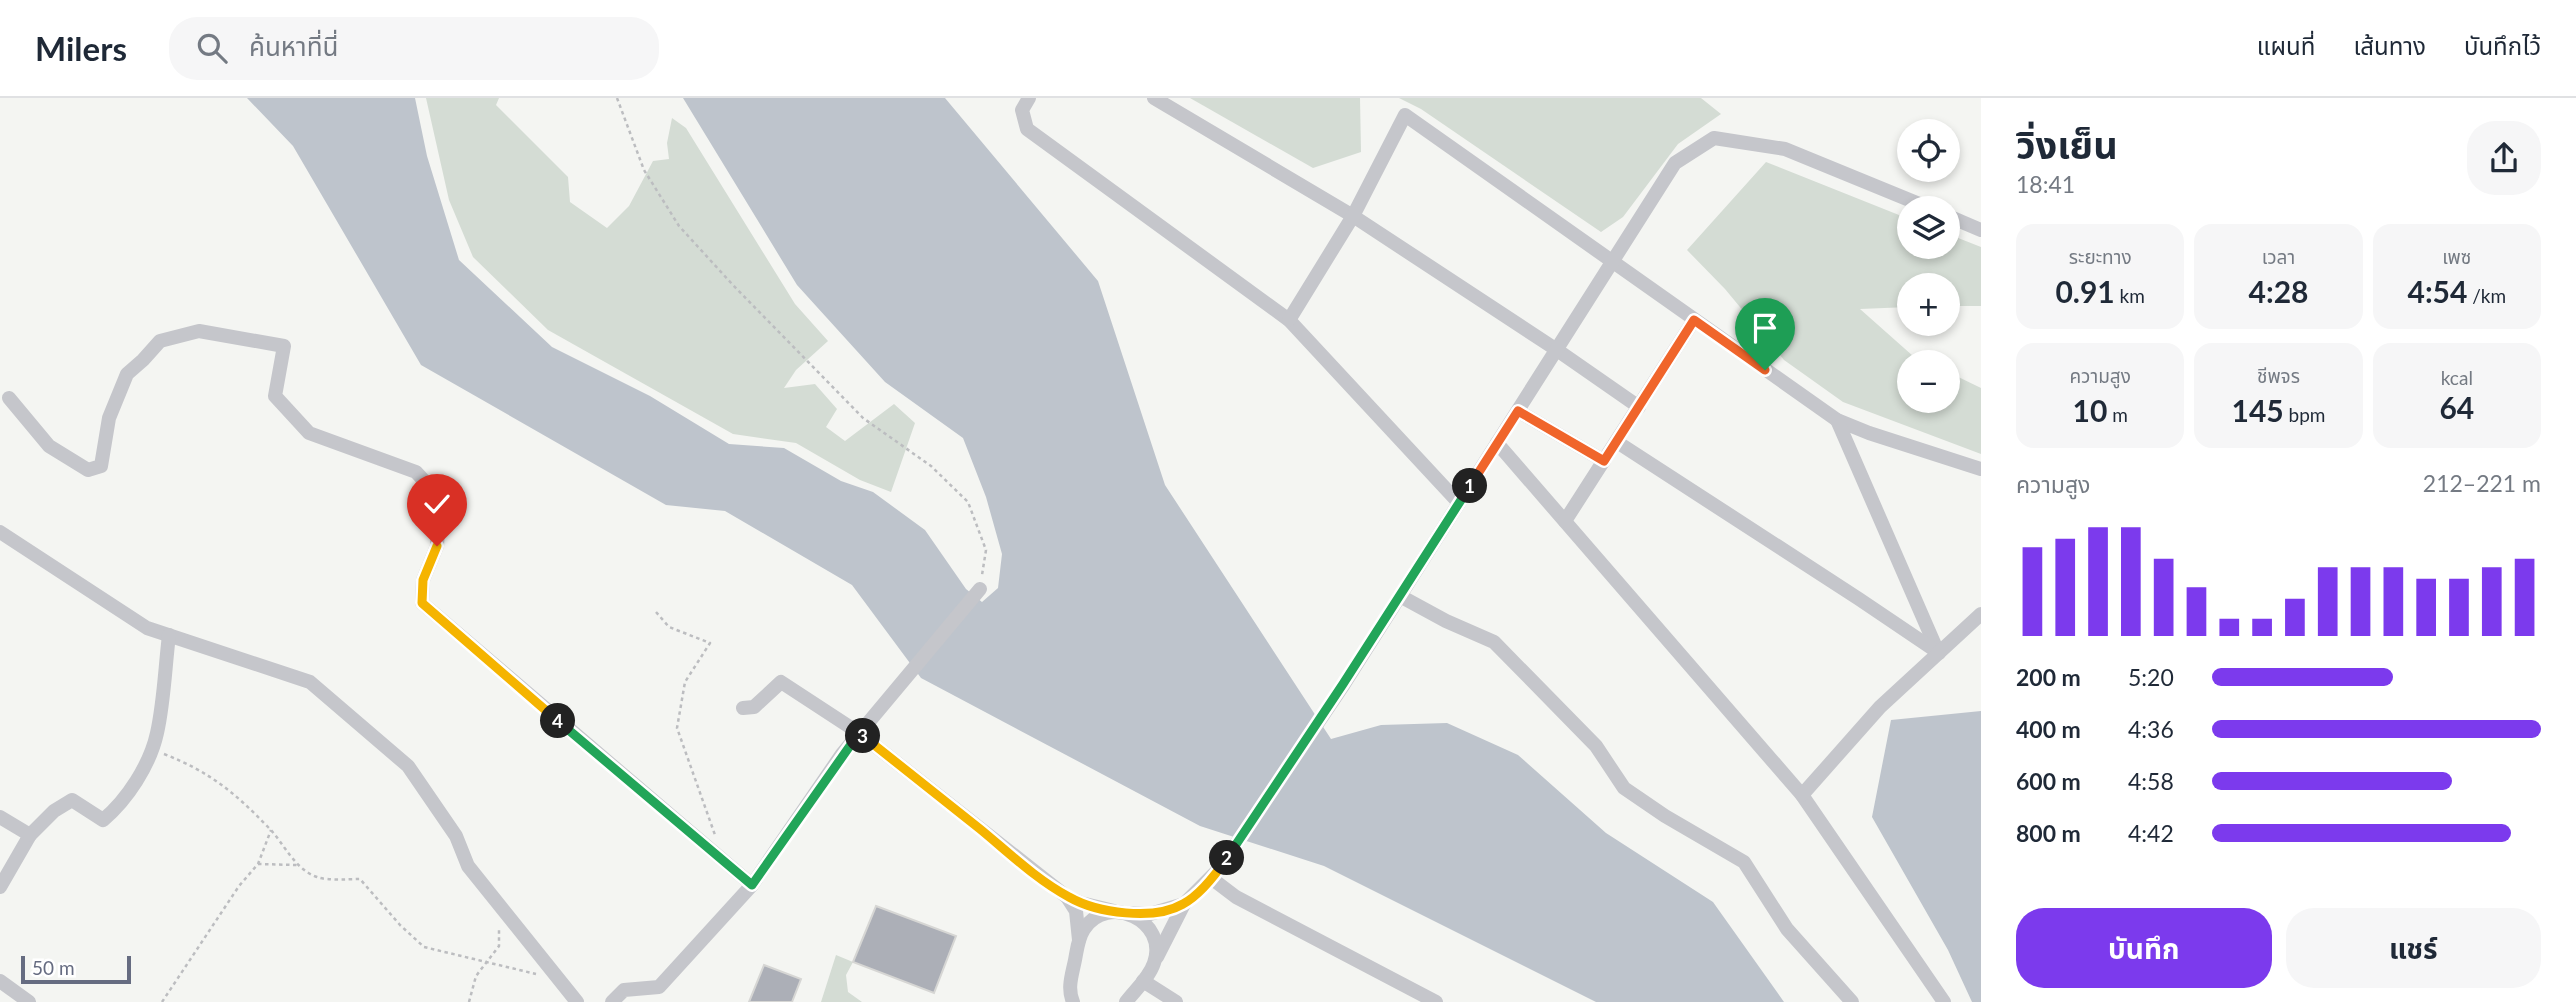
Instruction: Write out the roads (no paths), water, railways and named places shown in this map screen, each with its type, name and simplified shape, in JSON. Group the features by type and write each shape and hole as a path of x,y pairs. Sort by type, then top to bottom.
{"street":[{"path":"1029,98 1022,110 1027,128 1289,320 1459,503"},
{"path":"1154,98 1353,216 1639,407"},
{"path":"1289,320 1353,216 1405,115 1837,420 1868,433 1981,469"},
{"path":"1126,1002 1155,961 1184,904 1216,873 1343,684 1675,163 1714,138 1786,149 1900,196"},
{"path":"1960,221 1981,230"},
{"path":"1565,522 1694,320"},
{"path":"9,398 49,446 89,470 101,466 109,418 127,374 160,341 199,331 284,346 275,396 309,433 416,471 440,498 437,546 423,580 422,603 752,885"},
{"path":"1518,411 1604,461"},
{"path":"1837,420 1939,653"},
{"path":"1617,442 1859,598 1939,653"},
{"path":"1497,443 1802,795 1944,1002"},
{"path":"0,532 146,628 310,682 408,766 456,836 468,866 578,1002"},
{"path":"612,1002 624,990 659,987 752,885 859,733 980,589"},
{"path":"1399,596 1494,642 1596,747 1624,788 1665,816 1744,862 1787,929 1852,1002"},
{"path":"1802,795 1880,707 1981,614"},
{"path":"0,887 30,835 54,811 72,800 103,820 118,807 145,763 157,735 169,635"},
{"path":"743,708 754,707 781,682 859,733 1068,897 1080,903 1139,918 1148,926 1154,937 1157,949 1155,961"},
{"path":"0,817 30,835"},
{"path":"1216,873 1236,897 1436,1002"},
{"path":"1068,897 1076,911 1079,941"},
{"path":"1068,1002 1079,941 1092,920 1122,912 1150,914 1184,904"},
{"path":"1143,981 1175,1002"},
{"path":"1,985 29,1002"},
{"path":"1069,985 1073,1002"}]}
